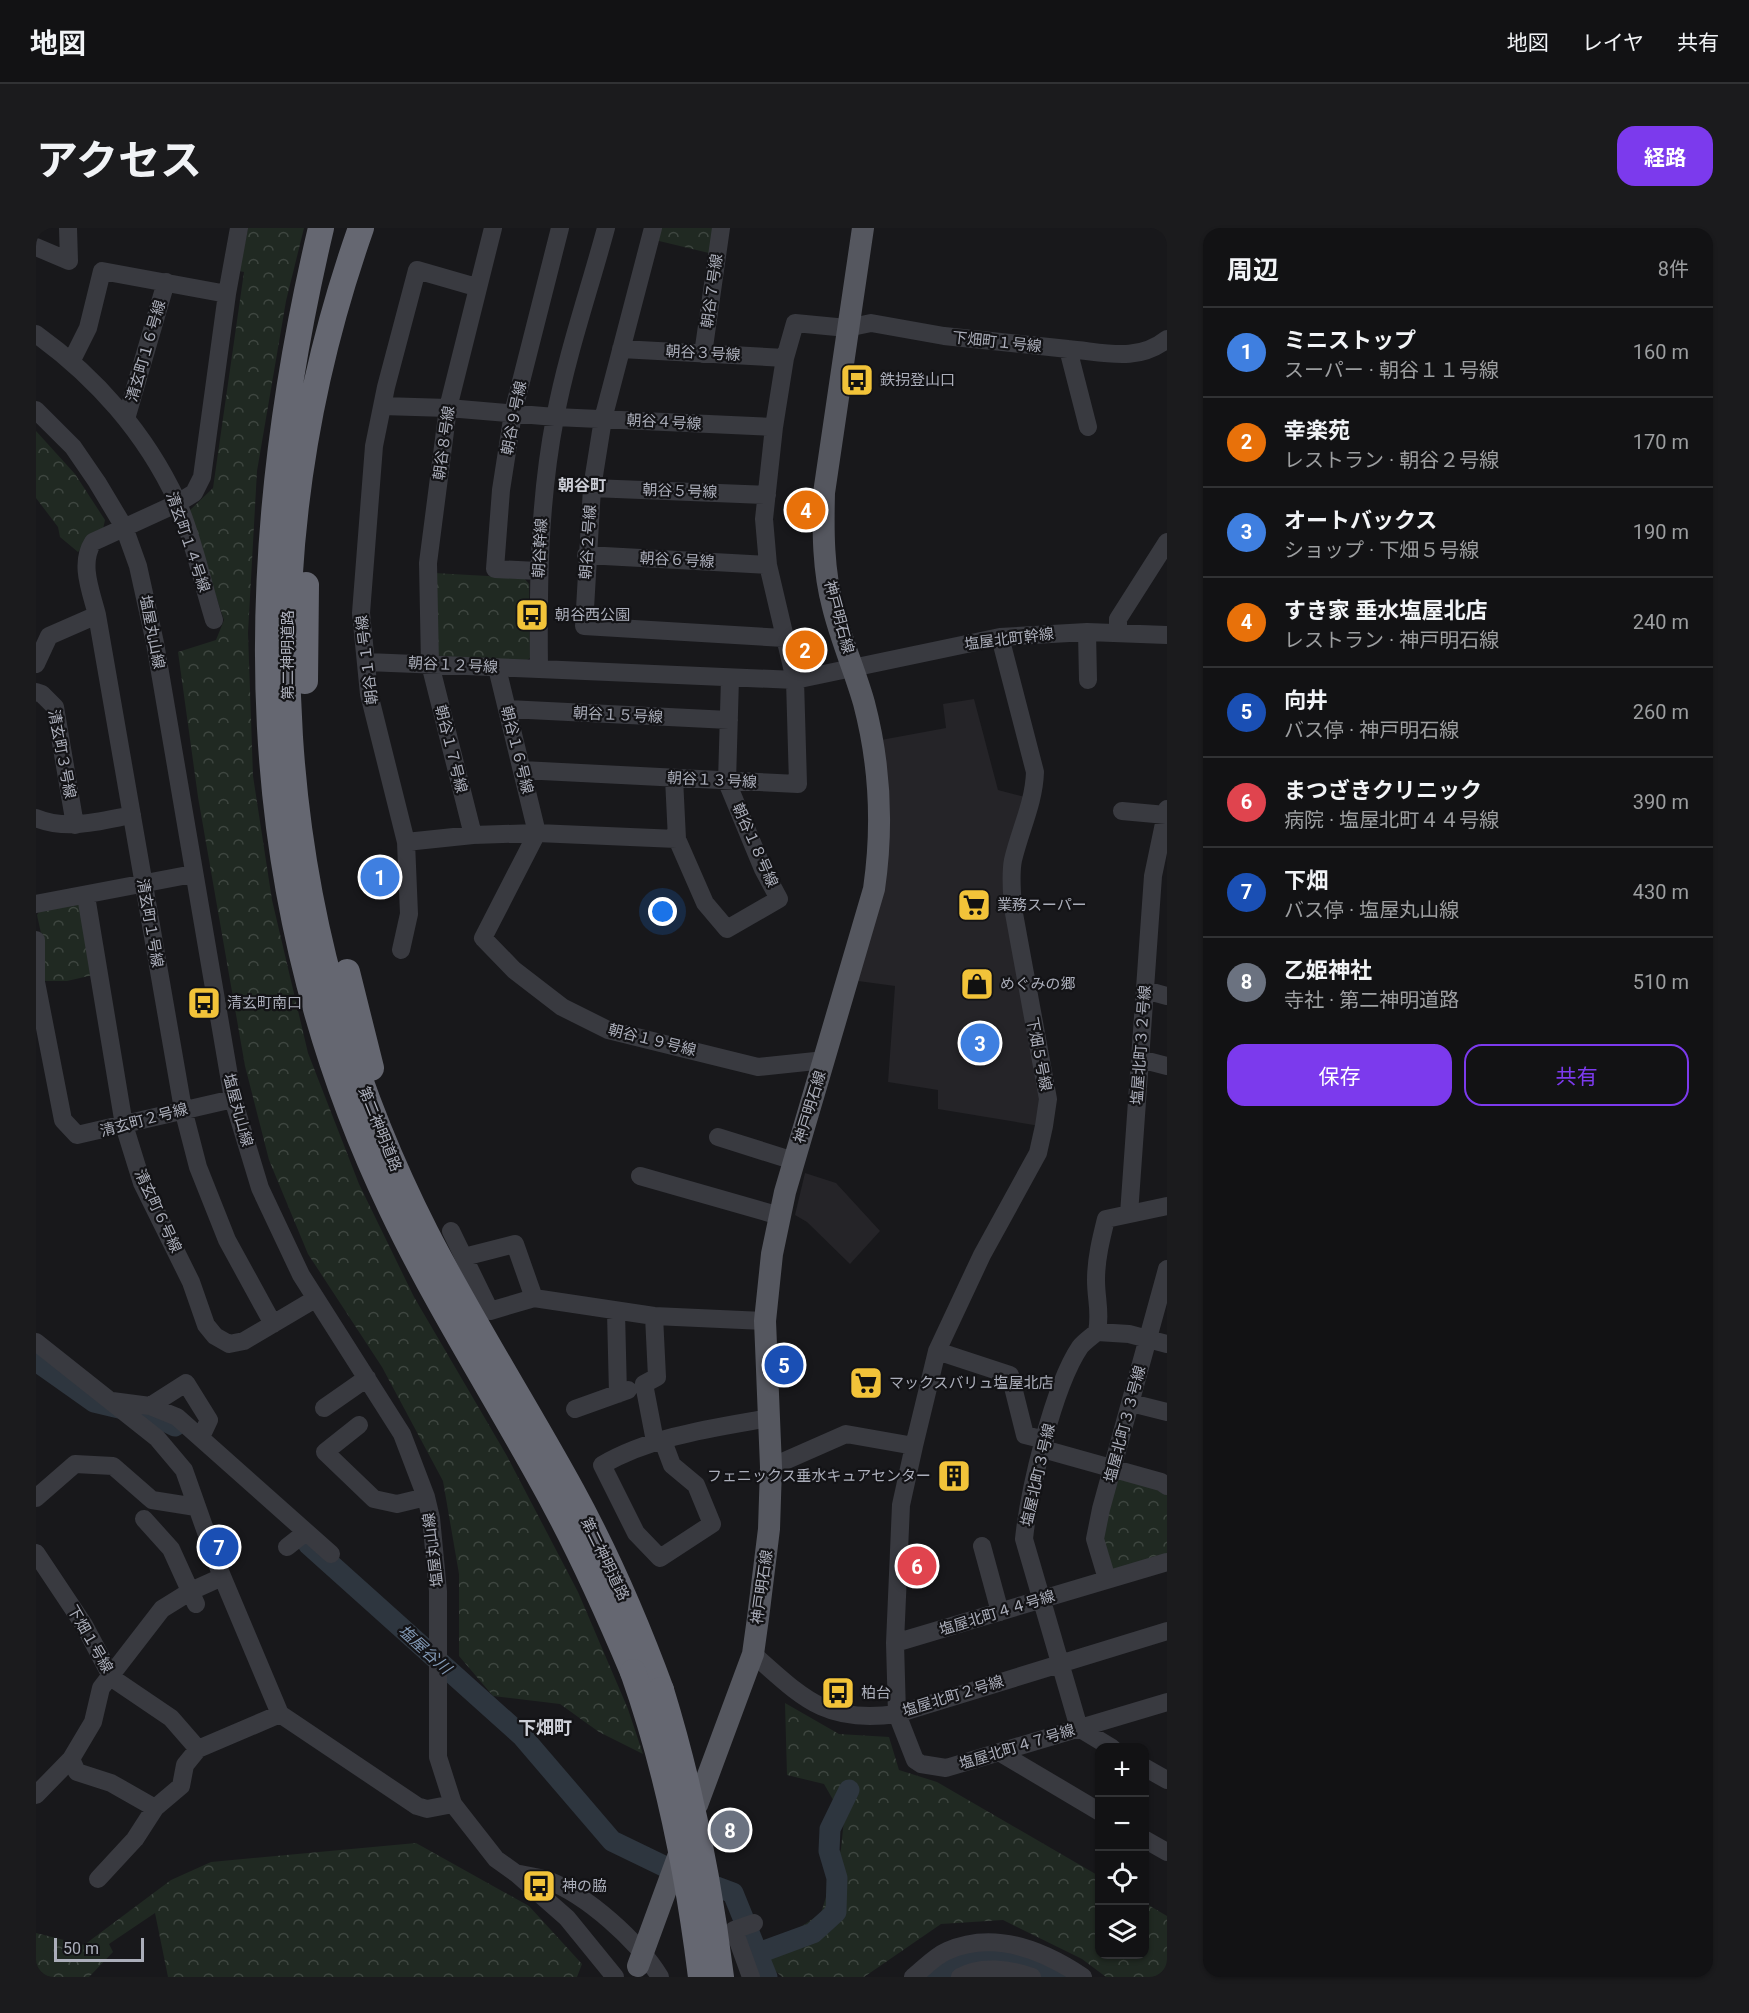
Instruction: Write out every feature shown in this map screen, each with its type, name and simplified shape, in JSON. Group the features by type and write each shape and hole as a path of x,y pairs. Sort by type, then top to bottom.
{"highway":[{"name":"第二神明道路","path":"321,228 285,408 269,573 268,726 278,831 297,938 337,1076 371,1165 412,1250 554,1502 595,1585 633,1672 672,1803 685,1864 701,1977"},
{"name":"第二神明道路","path":"269,573 297,401 342,228"},
{"name":"第二神明道路","path":"361,228 323,354 306,440 294,522 287,669 293,780 310,900 330,989 345,1037 401,1181 452,1282 594,1533 633,1617 661,1690 677,1743 700,1844 721,1977"},
{"path":"305,681 310,506 318,433 338,299"},
{"path":"347,972 385,1115 452,1282"}],"main road":[{"name":"神戸明石線","path":"636,1971 753,1654 770,1529 770,1418 765,1321 772,1254 794,1161 874,889 880,849 880,820 872,742 852,666 833,607 823,531 824,493 862,228"}],"street":[{"path":"36,247 69,261 68,228"},
{"name":"清玄町１号線","path":"239,228 227,294 202,477 194,493 178,503 93,542 86,554 86,568 97,615 183,1109 198,1167 227,1240 273,1324"},
{"name":"朝谷８号線","path":"429,664 428,563 448,408 476,287 493,228"},
{"name":"朝谷９号線","path":"538,572 495,568 501,490 513,413 560,228"},
{"name":"朝谷幹線","path":"539,669 538,572 544,489 555,417 606,228"},
{"name":"朝谷２号線","path":"652,228 603,418 592,488 586,555 584,626 784,638"},
{"name":"朝谷７号線","path":"703,354 721,228"},
{"name":"朝谷１１号線","path":"401,950 409,914 406,842 369,694 361,613 363,560 374,446 417,270 476,287"},
{"path":"70,362 88,328 102,271 227,294"},
{"name":"清玄町１６号線","path":"126,419 166,282"},
{"name":"下畑町１号線","path":"785,357 795,323 847,328 871,323 944,336 1133,355 1156,347 1167,339"},
{"name":"清玄町１４号線","path":"36,334 100,388 146,443 178,503 213,620"},
{"name":"朝谷３号線","path":"621,349 785,357"},
{"path":"1068,349 1088,427"},
{"path":"785,357 774,428 765,519 768,565 795,680"},
{"name":"朝谷４号線","path":"382,406 774,428"},
{"name":"塩屋丸山線","path":"36,410 73,447 97,482 124,527 138,566 155,643 233,1099 260,1188 285,1243 315,1299 402,1434 426,1497 431,1518 438,1591 438,1757 453,1803 496,1859 517,1874 567,1918 610,1975"},
{"name":"朝谷５号線","path":"592,488 768,495"},
{"path":"1118,633 1118,620 1167,542"},
{"name":"朝谷６号線","path":"586,555 768,565"},
{"path":"36,664 49,636 97,615"},
{"path":"1087,632 1089,680"},
{"name":"塩屋北町幹線","path":"852,666 1000,637 1087,632 1167,635"},
{"name":"下畑５号線","path":"895,1644 901,1505 937,1351 982,1255 1038,1153 1048,1099 1013,908 1012,863 1034,790 1035,772 1000,637"},
{"name":"朝谷１２号線","path":"366,662 539,669"},
{"name":"朝谷１７号線","path":"429,664 473,835"},
{"path":"539,669 795,680 852,666"},
{"name":"朝谷１６号線","path":"497,668 537,833"},
{"path":"727,782 730,678"},
{"name":"朝谷１３号線","path":"522,770 798,784 795,680"},
{"name":"清玄町３号線","path":"36,692 42,694 55,707 75,825"},
{"name":"朝谷１５号線","path":"507,709 729,720"},
{"name":"朝谷１８号線","path":"674,778 677,839 705,903 727,929 779,899 763,869 727,782"},
{"path":"1122,811 1166,812"},
{"name":"塩屋北町３２号線","path":"1129,1214 1145,990 1160,880 1166,812"},
{"path":"36,818 48,823 75,825 132,815"},
{"path":"406,842 473,835 537,833 677,839"},
{"name":"朝谷１９号線","path":"537,833 483,938 522,976 562,1007 608,1030 759,1067 825,1060"},
{"path":"36,904 193,874"},
{"name":"清玄町６号線","path":"86,896 124,1125 142,1183 191,1282 206,1325 216,1336 230,1344 244,1341 315,1299"},
{"name":"清玄町２号線","path":"36,940 36,982 63,1120 77,1135 233,1099"},
{"path":"1145,990 1167,996"},
{"path":"1140,1059 1167,1066"},
{"path":"718,1137 794,1161"},
{"path":"640,1176 780,1216"},
{"path":"1167,1206 1106,1219 1097,1262 1096,1281 1100,1312 1097,1332 1129,1334 1167,1344"},
{"path":"451,1231 490,1311 534,1298 654,1316 765,1321"},
{"path":"464,1257 515,1244 534,1298"},
{"name":"塩屋北町３３号線","path":"1107,1579 1095,1539 1166,1274"},
{"path":"616,1312 618,1394"},
{"path":"575,1409 657,1377 654,1316"},
{"name":"塩屋北町３号線","path":"1078,1728 1024,1539 1026,1518 1044,1445 1064,1378 1080,1346 1097,1332"},
{"path":"36,1342 137,1422 172,1453 184,1470 222,1577 280,1714 417,1806 427,1809 453,1803"},
{"path":"937,1351 1010,1375 1025,1435 1044,1445 1113,1469 1161,1482 1167,1486"},
{"path":"324,1408 367,1378"},
{"path":"150,1406 186,1383 209,1420 207,1429 201,1437"},
{"path":"644,1384 654,1436 663,1441 672,1465 696,1485 712,1524 660,1558 636,1533 602,1465 620,1455 663,1441 696,1431 770,1418"},
{"path":"111,1400 150,1406 177,1417 201,1437 296,1541 332,1554"},
{"path":"1131,1403 1167,1412"},
{"path":"359,1425 325,1452 374,1499 397,1504 426,1497"},
{"path":"771,1467 846,1434 914,1446"},
{"path":"36,1498 75,1464 114,1466 152,1500 196,1507"},
{"path":"144,1519 171,1549 193,1597"},
{"path":"982,1546 1000,1612"},
{"name":"下畑１号線","path":"36,1553 84,1625 112,1678 171,1718 198,1749"},
{"name":"塩屋北町４４号線","path":"895,1644 1167,1562"},
{"path":"36,1793 71,1760 93,1722 101,1688 112,1678 162,1609 193,1597 222,1577"},
{"name":"塩屋北町２号線","path":"753,1654 793,1689 820,1708 857,1717 897,1714 1167,1631"},
{"path":"895,1644 897,1714"},
{"name":"塩屋北町４７号線","path":"897,1714 915,1760 921,1764 946,1768 1167,1702"},
{"path":"98,1879 135,1839 155,1808 181,1786 185,1765 198,1749 280,1714"},
{"path":"1078,1728 1104,1743"},
{"path":"999,1752 1095,1809"},
{"path":"71,1760 77,1772 111,1783 155,1808"},
{"path":"1149,1770 1167,1779"},
{"path":"1149,1842 1167,1852"},
{"path":"517,1874 548,1880 579,1898 628,1937 660,1977"},
{"path":"751,1977 734,1930 754,1923"},
{"path":"913,1977 945,1952 978,1942 1022,1945 1062,1963 1083,1977"},
{"path":"960,1977 969,1972 1012,1970 1032,1977"}],"shaded area":[{"path":"974,699 998,790 1025,797 1010,858 1042,1093 1040,1126 938,1109 938,1090 888,1082 895,986 858,981 881,740 946,728 943,704"},
{"path":"805,1173 836,1183 880,1231 850,1264 807,1222 795,1215"}],"green space":[{"path":"248,228 304,228 286,301 257,471 248,633 253,776 272,900 308,1053 359,1184 414,1297 507,1456 578,1592 628,1709 643,1754 599,1732 560,1704 493,1696 459,1656 459,1574 443,1481 382,1367 308,1254 269,1160 245,1066 198,797 178,652 216,640 224,620 188,512 213,488 244,272 239,271"},
{"path":"658,228 717,228 713,254 655,240"},
{"path":"36,431 75,474 105,520 103,529 89,538 78,552 60,537 58,527 36,498"},
{"path":"434,573 524,578 529,584 530,658 524,662 442,658 436,653"},
{"path":"75,902 82,908 93,975 67,981 44,981 44,947 37,915 40,910"},
{"path":"1116,1478 1167,1492 1167,1557 1115,1571 1108,1568 1103,1539"},
{"path":"785,1703 839,1734 889,1737 899,1770 937,1782 1095,1874 1095,1959 1149,1959 1149,1905 1167,1916 1167,1977 1106,1977 1082,1959 1003,1920 941,1924 864,1977 782,1977 770,1966 764,1943 795,1931 821,1913 841,1849 844,1819 824,1784 787,1775"},
{"path":"416,1843 529,1906 582,1964 577,1977 168,1977 155,1913 109,1944 113,1952 89,1977 36,1977 36,1933 84,1945 171,1880 211,1862"}],"waterway":[{"name":"塩屋谷川","path":"36,1361 94,1402 157,1417 175,1426"},
{"name":"塩屋谷川","path":"308,1544 522,1736 612,1841 674,1871 733,1893 767,1977"},
{"path":"756,1954 813,1933 836,1912 837,1878 829,1851 830,1829 849,1790"},
{"name":"塩屋谷川","path":"936,1977 970,1960 1000,1955 1030,1961 1065,1977"}],"place":[{"name":"鉄拐登山口","path":"857,380"},
{"name":"すき家 垂水塩屋北店","path":"806,510"},
{"name":"朝谷西公園","path":"532,615"},
{"name":"幸楽苑","path":"805,650"},
{"name":"ミニストップ","path":"380,877"},
{"name":"業務スーパー","path":"974,905"},
{"name":"めぐみの郷","path":"977,984"},
{"name":"清玄町南口","path":"204,1003"},
{"name":"オートバックス","path":"980,1043"},
{"name":"向井","path":"784,1365"},
{"name":"マックスバリュ塩屋北店","path":"866,1383"},
{"name":"フェニックス垂水キュアセンター","path":"954,1476"},
{"name":"下畑","path":"219,1547"},
{"name":"まつざきクリニック","path":"917,1566"},
{"name":"柏台","path":"838,1693"},
{"name":"乙姫神社","path":"730,1830"},
{"name":"神の脇","path":"539,1886"}],"district":[{"name":"朝谷町","path":"582,485"},
{"name":"下畑町","path":"545,1728"}]}
